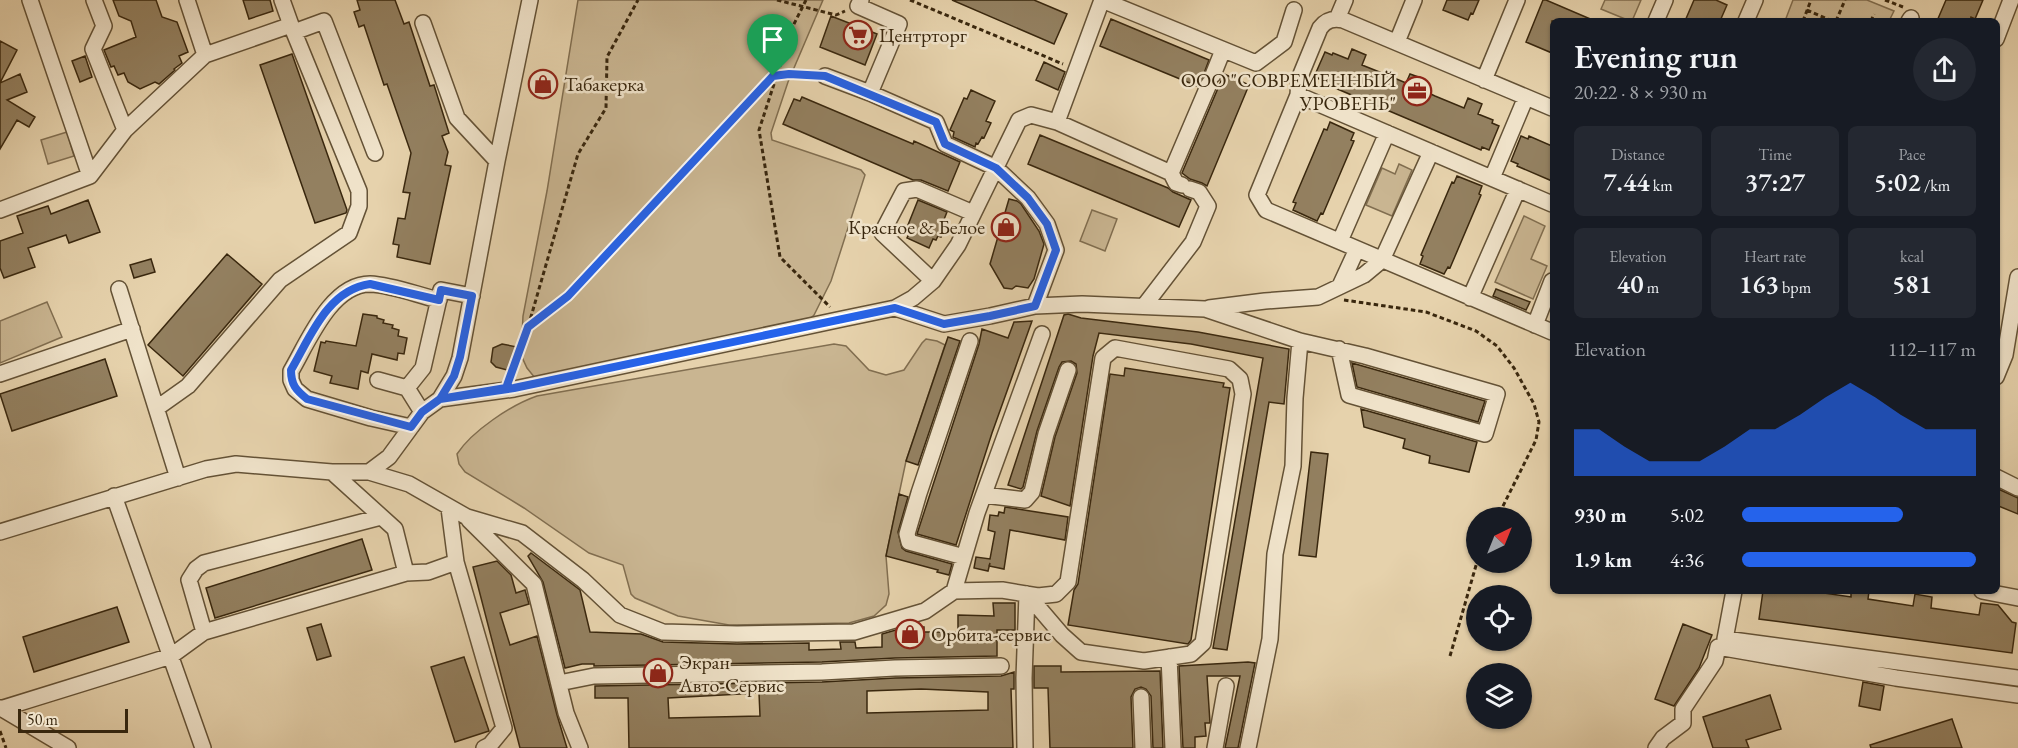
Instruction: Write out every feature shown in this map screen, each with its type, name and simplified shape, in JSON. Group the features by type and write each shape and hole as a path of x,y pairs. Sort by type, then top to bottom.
{"street":[{"path":"30,0 90,176"},
{"path":"94,0 104,26 93,49 125,130"},
{"path":"187,0 205,55"},
{"path":"157,408 188,386 280,280 349,233 359,206 359,191 282,0"},
{"path":"1057,122 1102,0 1256,63 1284,42 1294,10"},
{"path":"1337,19 1345,0"},
{"path":"1397,42 1414,0"},
{"path":"1484,80 1517,0"},
{"path":"1657,18 1665,0"},
{"path":"1747,18 1755,0"},
{"path":"2000,29 2011,0"},
{"path":"369,472 389,458 422,412 440,399 454,376 460,357 528,1"},
{"path":"859,3 899,24 870,93"},
{"path":"1550,107 1397,42 1337,19 1328,20 1320,28 1299,79 1298,95 1257,195 1266,210 1550,331"},
{"path":"0,210 90,176 125,130 205,55 324,21 375,153"},
{"path":"423,23 457,118 497,161"},
{"path":"1171,173 1223,50"},
{"path":"825,76 936,122 945,144 996,168 1028,198 1047,224 1056,250 1035,306"},
{"path":"1298,95 1550,203"},
{"path":"1492,178 1527,97"},
{"path":"440,399 526,386 895,308 913,298 933,281 958,245 1019,120 1031,115 1057,122 1171,173 1176,183 1199,192 1208,206 1193,242 1144,306"},
{"path":"1340,241 1387,133"},
{"path":"895,308 944,324 1035,306 1082,304 1205,309 1318,297 1364,275 1382,260 1431,152"},
{"path":"933,281 882,233 904,191 916,189 974,213"},
{"path":"1470,298 1518,189"},
{"path":"1340,286 1357,249"},
{"path":"2000,367 2005,355 2018,278"},
{"path":"411,427 307,399 295,389 291,380 291,370 322,317 334,302 358,286 370,284 382,286 439,300"},
{"path":"1535,325 1550,286"},
{"path":"118,289 178,478"},
{"path":"407,387 423,368 441,290 472,296"},
{"path":"1205,309 1300,341 1339,349 1497,394 1485,434 1349,394 1339,349"},
{"path":"0,374 132,329"},
{"path":"954,591 984,495 1042,334"},
{"path":"964,557 909,542 907,534 970,341"},
{"path":"1248,748 1270,639 1275,554 1293,466 1295,398 1300,341"},
{"path":"0,532 206,469 236,464 332,472 369,472 409,484 467,517 522,533 583,580 620,615 663,632 737,634 854,632 925,610 954,591 1002,590 1026,594 1038,596 1056,594 1068,582 1103,358 1115,348 1229,369 1240,379 1243,394 1203,643 1191,654 1144,661 1081,652 1062,635 1047,615 1026,594"},
{"path":"984,495 1025,500 1032,492 1046,434 1068,370"},
{"path":"378,380 407,387 422,412"},
{"path":"332,472 395,529 406,573"},
{"path":"2000,479 2018,488"},
{"path":"114,496 203,748"},
{"path":"449,508 456,562 504,728 490,745 484,748"},
{"path":"204,632 189,580 204,562 381,517"},
{"path":"467,517 534,584 566,713 580,748"},
{"path":"1,709 171,656 204,632 406,573 428,572 456,562"},
{"path":"1025,748 1026,594"},
{"path":"1733,594 1725,639 2018,678"},
{"path":"1997,594 2018,598"},
{"path":"1656,748 1663,738 1683,723 1683,710 1715,661 1718,647 1896,678 2018,695"},
{"path":"1169,657 1173,748"},
{"path":"559,683 594,676 1001,666"},
{"path":"1215,748 1226,686"},
{"path":"1141,697 1143,748"},
{"path":"1,709 68,748"}],"path":[{"path":"506,388 528,327 578,154 606,108 607,57 638,0"},
{"path":"777,0 837,15 859,3"},
{"path":"806,0 793,26 759,130 780,257 842,319"},
{"path":"910,0 1077,69"},
{"path":"1804,18 1811,0"},
{"path":"1836,18 1845,0"},
{"path":"1807,10 1827,18"},
{"path":"1872,18 1874,14"},
{"path":"528,327 568,296 773,76 789,74 825,76"},
{"path":"1450,656 1474,573"},
{"path":"0,731 6,748"}],"shaded area":[{"path":"578,0 823,0 788,82 771,133 772,140 861,170 865,175 831,281 814,315 809,320 535,378 527,368 521,355 523,316 547,191"},
{"path":"1605,0 1641,0 1633,18 1623,18 1601,9"},
{"path":"1793,0 1867,0 1894,11 1890,18 1786,18"},
{"path":"67,132 74,156 48,164 41,140"},
{"path":"1399,164 1412,170 1392,216 1366,205 1382,168 1395,174"},
{"path":"1092,210 1117,219 1105,251 1080,241"},
{"path":"1524,216 1545,226 1531,259 1547,266 1533,299 1495,282"},
{"path":"47,302 62,337 0,363 0,321"},
{"path":"926,339 945,345 906,461 886,556 889,594 886,605 874,616 849,623 729,625 678,616 635,598 631,594 623,565 589,553 524,508 465,472 459,464 457,454 472,436 504,412 537,396 834,344 846,346 869,370 886,375 904,370"}],"building":[{"path":"113,0 156,0 162,17 177,22 188,52 179,56 182,63 159,84 155,82 140,89 128,82 124,73 118,75 114,66 111,67 104,50 136,37 131,21 119,16"},
{"path":"243,0 270,0 273,11 249,19"},
{"path":"357,0 395,0 404,24 409,22 430,86 434,85 449,133 442,136 448,152 445,165 451,166 430,264 397,257 399,245 393,244 398,218 405,219 410,193 403,192 411,153 387,84 384,85 364,25 359,27 354,12 360,10"},
{"path":"952,0 1034,0 1067,14 1054,44"},
{"path":"1447,0 1479,0 1468,20 1443,10"},
{"path":"1543,0 1588,18 1550,18 1550,52 1526,42"},
{"path":"1694,0 1716,0 1727,5 1721,18 1686,18"},
{"path":"1946,0 1983,0 1975,18 1938,18"},
{"path":"831,16 877,34 865,65 820,47"},
{"path":"1111,19 1209,60 1197,86 1100,46"},
{"path":"0,41 17,50 0,83"},
{"path":"1352,49 1366,55 1362,65 1406,83 1410,74 1424,79 1420,89 1435,96 1464,108 1468,98 1482,104 1478,114 1493,120 1492,123 1499,126 1489,150 1482,147 1481,150 1314,77 1325,52 1348,59"},
{"path":"292,54 347,210 346,213 315,223 260,65"},
{"path":"85,56 92,77 80,82 72,61"},
{"path":"1044,62 1065,72 1058,90 1036,80"},
{"path":"20,74 27,92 7,100 35,117 29,127 17,120 0,149 0,83"},
{"path":"1224,74 1249,85 1207,186 1182,173"},
{"path":"971,90 995,101 986,121 991,123 984,138 982,137 978,144 976,143 975,147 953,137 954,132 950,130 964,98 967,99"},
{"path":"802,97 913,144 914,141 960,162 948,191 921,180 913,180 783,124 794,99 800,101"},
{"path":"1330,122 1354,133 1351,140 1354,141 1323,214 1321,213 1317,221 1293,210 1296,203 1293,202 1324,129 1327,130"},
{"path":"1040,135 1168,188 1191,200 1179,227 1028,164"},
{"path":"1521,136 1528,139 1529,136 1550,145 1550,180 1517,166 1518,164 1511,161"},
{"path":"1457,176 1482,186 1479,194 1481,195 1450,268 1448,267 1444,274 1420,264 1423,256 1421,255 1452,182 1454,183"},
{"path":"1009,199 1021,204 1039,231 1044,244 1034,279 1028,288 1016,286 1012,289 1004,288 990,264"},
{"path":"88,200 100,232 69,243 66,235 28,248 35,267 4,278 0,268 0,241 23,233 17,216 48,206 51,214"},
{"path":"918,200 947,212 943,222 947,223 941,237 933,239 929,248 907,238 910,232 906,230"},
{"path":"227,254 262,284 183,376 148,345"},
{"path":"151,259 155,272 134,278 130,265"},
{"path":"1496,289 1530,302 1526,310 1493,296"},
{"path":"363,314 377,316 384,320 383,323 393,325 392,328 399,330 398,336 407,338 404,354 398,353 397,360 372,354 368,373 361,371 358,389 330,383 332,376 314,371 321,342 356,346"},
{"path":"1064,315 1081,318 1198,332 1289,349 1284,404 1269,402 1227,650 1213,648 1263,358 1191,344 1099,333 1093,356 1070,506 1041,496 1055,437 1077,373 1076,364 1071,361 1062,362 1059,367 1037,431 1023,487 1021,489 1008,485"},
{"path":"1032,321 992,433 956,545 917,534 982,329 1008,338 1014,322"},
{"path":"948,337 960,341 918,465 906,461"},
{"path":"502,344 517,347 511,371 496,367 491,362 493,348"},
{"path":"105,359 117,396 12,431 0,394"},
{"path":"1352,363 1485,401 1478,422 1357,387"},
{"path":"1125,368 1224,383 1223,387 1230,388 1191,640 1188,644 1068,625 1074,590 1078,584 1110,374 1124,376"},
{"path":"1361,409 1477,442 1469,472 1429,463 1430,456 1403,448 1405,439 1364,427"},
{"path":"1311,452 1328,454 1316,557 1299,555"},
{"path":"2000,490 2018,498 2018,514 2000,507"},
{"path":"899,494 908,497 898,532 902,548 952,564 949,575 886,556"},
{"path":"1005,507 1068,517 1065,540 1010,530 1004,569 989,566 988,571 974,568 976,557 990,559 995,532 988,530 990,515 998,516 999,512 1004,513"},
{"path":"362,539 372,570 215,618 206,588"},
{"path":"531,553 580,590 590,632 641,634 663,642 809,643 809,650 841,649 840,642 855,642 856,648 882,647 882,634 906,627 924,627 924,632 958,632 958,615 994,616 993,603 1015,603 1015,630 997,630 997,656 822,662 594,666 594,664 582,664 565,668 543,582 528,556"},
{"path":"497,561 511,575 516,593 525,590 529,604 500,613 510,645 537,636 567,748 520,748 473,567"},
{"path":"1763,594 1830,594 1851,597 1851,594 1869,594 1868,599 1913,606 1915,594 1932,597 1931,608 1979,615 1981,603 1998,605 2012,622 2016,623 2012,653 1759,619"},
{"path":"117,607 129,642 34,672 23,637"},
{"path":"321,624 331,656 317,660 307,628"},
{"path":"1683,624 1712,635 1699,668 1674,706 1655,699"},
{"path":"464,657 489,731 455,742 431,667"},
{"path":"1255,663 1238,748 1225,748 1240,676 1207,676 1210,723 1205,723 1206,736 1195,737 1195,748 1183,748 1179,666"},
{"path":"1034,666 1061,666 1061,672 1160,671 1163,748 1153,748 1151,696 1146,689 1141,687 1135,689 1131,697 1133,748 1050,748 1048,688 1034,688"},
{"path":"1014,672 1014,689 1011,689 1013,748 629,748 628,698 595,698 595,686 1001,676","holes":["921,689 988,692 988,710 867,713 867,691","759,693 760,716 669,718 668,698"]},
{"path":"1863,682 1884,686 1880,710 1859,706"},
{"path":"1770,695 1781,729 1746,740 1749,748 1713,748 1703,717"},
{"path":"1952,719 1962,748 1871,748 1870,745"}],"place":[{"name":"Центрторг","path":"858,35"},
{"name":"Табакерка","path":"543,84"},
{"name":"ООО \"СОВРЕМЕННЫЙ УРОВЕНЬ\"","path":"1417,91"},
{"name":"Красное & Белое","path":"1006,227"},
{"name":"Орбита-сервис","path":"910,634"},
{"name":"Экран Авто-Сервис","path":"658,673"}],"route":[{"path":"773,76 568,296 528,327 506,388 440,399 422,412 411,427 307,399 295,389 291,380 291,370 322,317 334,302 348,291 370,284 439,300 441,290 472,296 460,357 454,376 440,399 514,388 895,308 944,324 1035,306 1056,250 1047,224 1028,198 996,168 945,144 936,122 870,93 825,76 789,74 773,76"}]}
